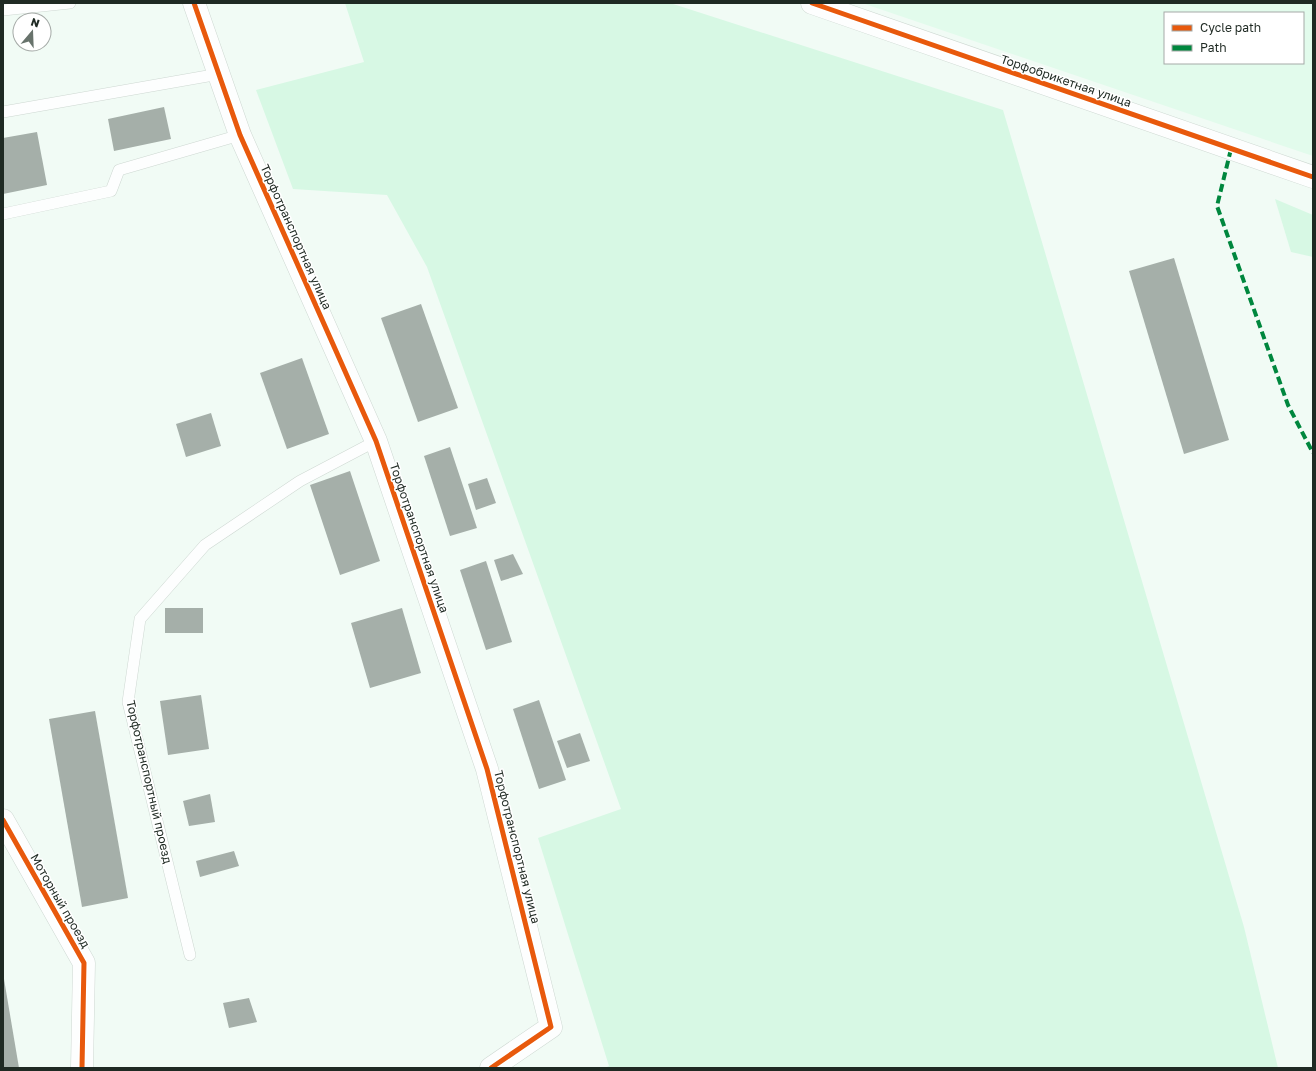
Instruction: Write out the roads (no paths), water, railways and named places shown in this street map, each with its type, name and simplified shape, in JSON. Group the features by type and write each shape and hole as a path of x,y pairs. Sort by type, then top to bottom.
{"street":[{"name":"Торфотранспортная улица","path":"194,3 240,135 376,441 487,769 551,1027 491,1068"},
{"name":"Торфобрикетная улица","path":"812,3 1313,177"},
{"name":"Моторный проезд","path":"3,820 84,962 82,1068"}],"lane":[{"path":"3,10 70,3"},
{"path":"3,112 219,74"},
{"path":"3,214 111,190 119,170 240,135"},
{"name":"Торфотранспортный проезд","path":"190,955 128,702 140,620 205,545 300,481 376,441"}]}
